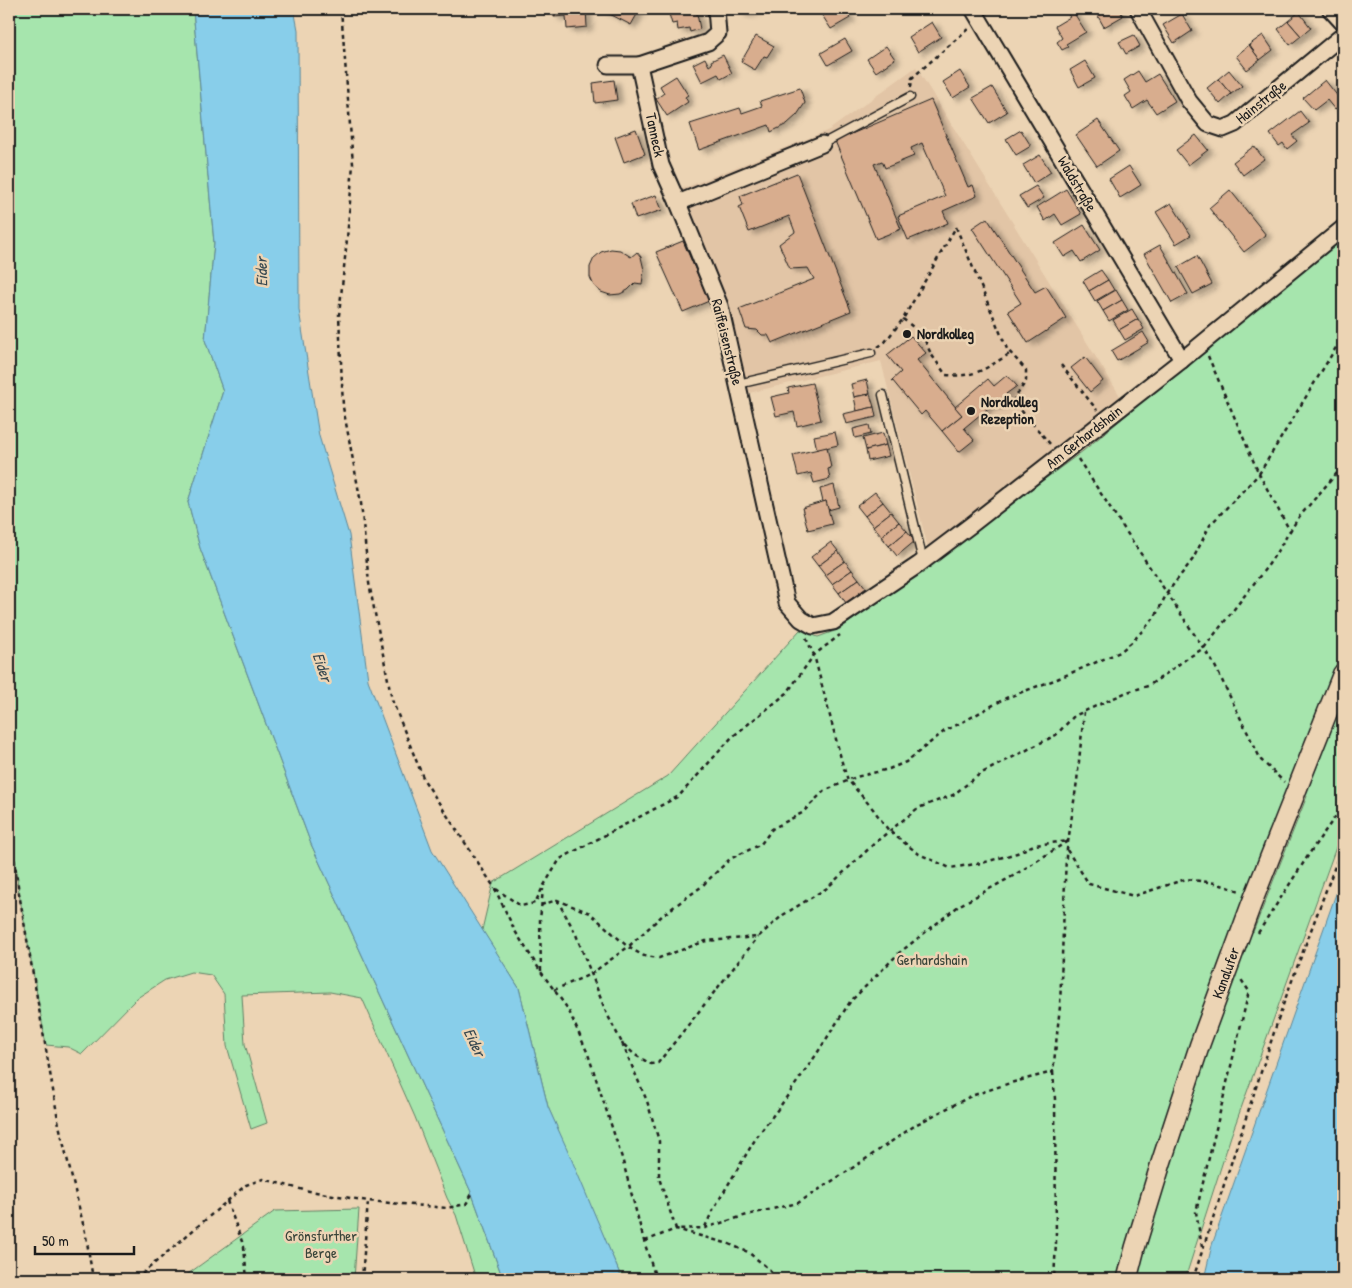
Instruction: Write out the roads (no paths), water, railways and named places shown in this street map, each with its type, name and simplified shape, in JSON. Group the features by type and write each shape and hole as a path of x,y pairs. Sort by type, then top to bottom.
{"street":[{"path":"608,65 640,65 708,42 718,33 716,9"},
{"name":"Hainstraße","path":"1138,9 1189,101 1208,124 1224,129 1234,124 1343,35"},
{"path":"1330,9 1343,23"},
{"name":"Waldstraße","path":"976,14 1182,360"},
{"name":"Tanneck","path":"640,65 661,165 678,203"},
{"path":"678,203 822,144"},
{"name":"Raiffeisenstraße","path":"678,203 720,306 787,603 801,619 813,626"},
{"name":"Am Gerhardshain","path":"813,626 833,622 923,561 1182,360 1343,228"},
{"name":"Kanalufer","path":"1127,1279 1161,1163 1200,1044 1251,905 1343,672"}],"lane":[{"path":"822,144 910,97"},
{"path":"738,384 870,353"},
{"path":"883,395 923,561"}],"water":[{"name":"Eider","path":"193,9 294,9 298,30 299,310 319,436 349,535 368,680 432,850 519,988 548,1107 622,1279 503,1279 472,1194 311,844 200,548 188,502 223,391 205,340 214,243"},
{"path":"1343,874 1343,1279 1204,1279 1212,1245"}],"place":[{"name":"Nordkolleg","path":"907,334"},
{"name":"Nordkolleg Rezeption","path":"971,411"}],"park label":[{"name":"Gerhardshain","path":"932,960"},
{"name":"Grönsfurther Berge","path":"321,1244"}]}
